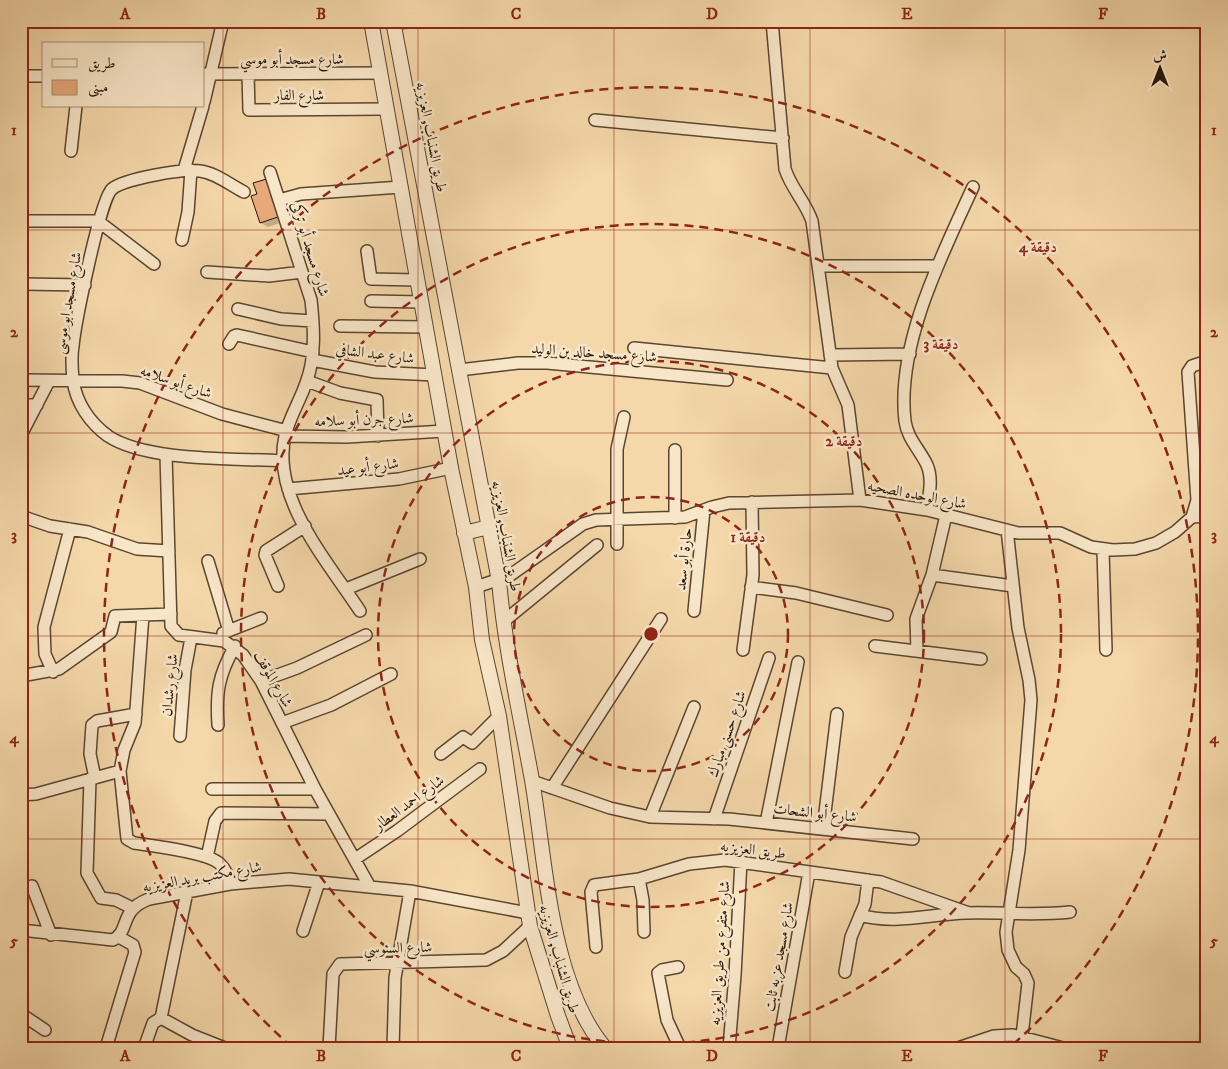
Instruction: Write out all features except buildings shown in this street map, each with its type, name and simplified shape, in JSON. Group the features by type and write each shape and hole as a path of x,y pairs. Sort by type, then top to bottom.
{"street":[{"path":"205,95 208,74 223,21"},
{"name":"طريق الشنباب, العزيزيه","path":"371,21 444,431 476,587 482,640 499,716 529,919 558,1016 570,1048"},
{"path":"393,22 423,21"},
{"path":"772,21 788,179 808,209 812,221 832,368 848,405 860,500"},
{"name":"طريق الشنباب, العزيزيه","path":"393,22 499,581 503,622 532,781 554,924 579,1008 592,1032 605,1048"},
{"name":"شارع مسجد أبو موسي","path":"208,74 380,73"},
{"name":"شارع الفار","path":"248,74 249,110 386,110"},
{"path":"21,76 42,76"},
{"path":"72,152 76,108"},
{"path":"182,240 188,212 187,170 202,108"},
{"path":"595,120 783,138"},
{"name":"شارع مسجد ابو موسى","path":"244,192 213,175 187,170 119,184 106,196 98,221 73,344 73,382 82,408 99,429 122,444 166,455 283,461"},
{"name":"شارع مسجد أبو تركي","path":"270,172 311,300 313,321 312,356 307,381 286,434 283,461 288,489 298,516 360,611"},
{"path":"927,510 930,475 927,465 907,431 903,389 910,354 930,280 974,187"},
{"path":"279,200 301,194 401,188"},
{"path":"21,221 98,221 154,264"},
{"path":"367,250 371,279 417,280"},
{"path":"818,266 937,266"},
{"path":"207,272 269,276 302,272"},
{"path":"21,284 85,285"},
{"path":"371,302 421,302"},
{"path":"238,309 281,319 313,321"},
{"path":"340,326 426,327"},
{"name":"شارع عبد الشافي","path":"229,344 237,335 375,372 434,375"},
{"path":"634,348 832,368"},
{"path":"830,355 910,354"},
{"path":"1207,361 1192,366 1188,372 1197,480 1197,500 1192,517 1207,516"},
{"name":"شارع مسجد خالد بن الوليد","path":"459,370 518,363 547,363 726,380"},
{"name":"شارع أبو سلامه","path":"21,380 122,381 140,384 222,414 286,434"},
{"path":"21,435 49,381"},
{"path":"307,381 340,393 377,400 378,436"},
{"path":"21,404 37,405"},
{"path":"617,544 617,449 624,417"},
{"name":"شارع جرن أبو سلامه","path":"286,434 378,436 444,431"},
{"path":"675,450 675,518"},
{"path":"166,455 171,626 179,635 191,638"},
{"name":"شارع أبو عيد","path":"288,489 390,480 451,468"},
{"name":"شارع الوحده الصحيه","path":"476,587 499,581 583,524 596,520 690,516 720,504 860,500 927,510 1029,534 1060,533 1103,550 1135,549 1156,542 1175,532 1192,517"},
{"path":"743,650 752,587 752,502"},
{"name":"حارة أبو سعد","path":"694,611 704,510"},
{"path":"916,651 916,620 932,575 946,514"},
{"path":"21,516 50,526 97,534 138,549 169,551"},
{"path":"278,586 265,556 266,550 304,526"},
{"path":"464,533 489,527"},
{"path":"53,672 45,654 44,627 70,529"},
{"path":"1007,530 1013,586 1031,700 1019,850 1006,932 1008,950 1016,967 1024,974 1028,983 1022,1036"},
{"path":"503,622 597,545"},
{"path":"1103,550 1106,650"},
{"path":"346,589 420,559"},
{"path":"208,561 229,631"},
{"path":"932,575 1013,586"},
{"path":"752,587 796,593 887,615"},
{"path":"21,676 53,672 111,632 114,616 171,614"},
{"path":"143,615 136,714 133,732 121,760 120,771 127,839 134,843 207,857 218,863 226,872 230,884"},
{"path":"212,638 261,618"},
{"path":"552,788 661,619"},
{"path":"261,681 297,668 366,635"},
{"name":"شارع الموقف","path":"191,638 212,638 235,646 244,655 261,681 315,789 370,887"},
{"name":"شارع رشدان","path":"180,736 191,638"},
{"path":"218,725 217,691 220,677 235,646"},
{"path":"875,646 981,659"},
{"name":"شارع حسني مبارك","path":"714,819 769,658"},
{"path":"766,823 798,662"},
{"path":"282,723 331,705 391,674"},
{"path":"650,817 694,707"},
{"path":"132,908 116,900 100,898 88,876 92,778 90,754 92,725 97,721 136,714"},
{"path":"823,829 837,714"},
{"path":"441,754 463,737 472,743 499,716"},
{"name":"شارع احمد العطار","path":"354,859 398,831 480,769"},
{"path":"21,795 36,794 120,771"},
{"name":"شارع أبو الشحات","path":"532,781 610,808 650,817 766,823 913,839"},
{"path":"212,789 315,789"},
{"path":"207,857 215,821 221,813 329,814"},
{"name":"طريق العزيزيه","path":"596,947 592,888 598,883 639,880 689,864 716,860 741,861 868,880 902,888 968,913"},
{"name":"شارع متفرع من طريق العزيزيه","path":"729,1048 736,976 741,861"},
{"name":"شارع مسجد عزبه ثابت","path":"778,1048 809,872"},
{"name":"شارع مكتب بريد العزيزيه","path":"119,937 126,916 132,908 149,899 260,880 319,882 410,891 529,919"},
{"path":"639,880 644,932"},
{"path":"845,972 851,937 865,904 868,880"},
{"path":"303,931 319,882"},
{"path":"32,886 51,935"},
{"path":"393,1048 398,963 410,891"},
{"path":"144,1048 154,1023 161,1018 187,892"},
{"path":"860,916 890,920 968,913 1039,915 1070,912"},
{"name":"شارع السنوسي","path":"329,1048 335,968 340,964 486,960 503,951 529,919"},
{"path":"21,930 106,941 119,937 133,945 135,952 106,1048"},
{"path":"678,967 662,970 658,973 667,1020 680,1048"},
{"path":"21,1014 45,1030"},
{"path":"161,1018 192,1035 225,1048"},
{"path":"958,1048 994,1036 1022,1036 1063,1048"}]}
